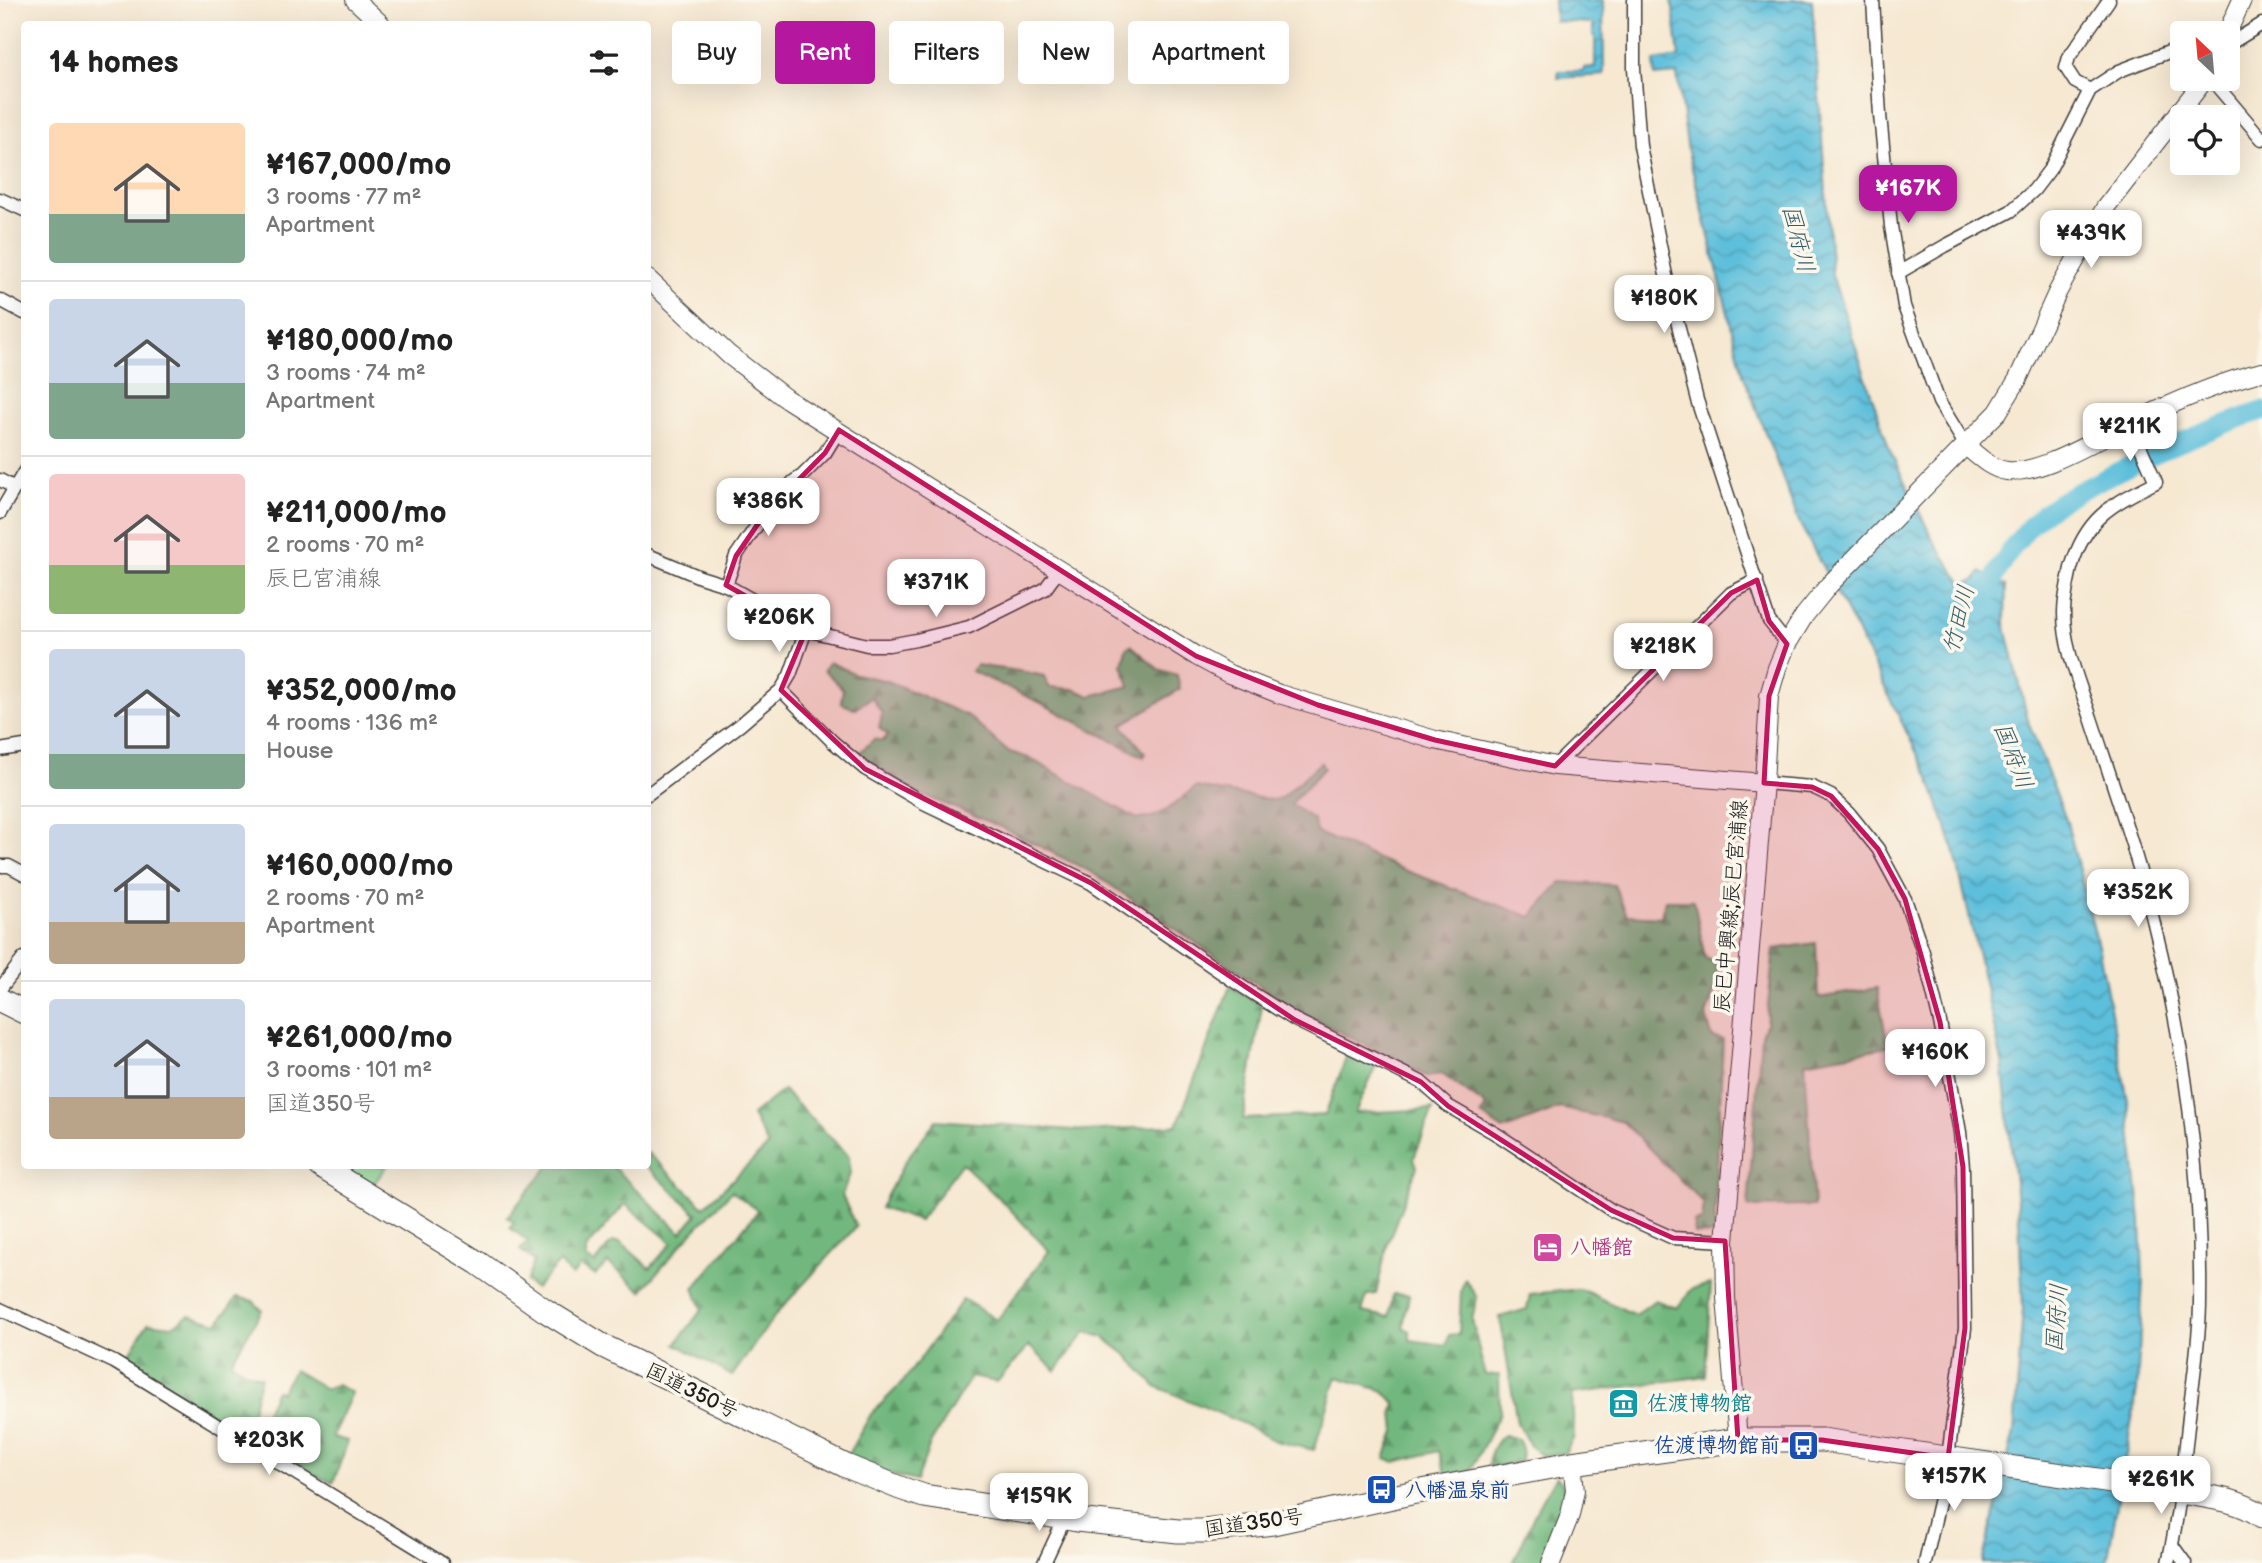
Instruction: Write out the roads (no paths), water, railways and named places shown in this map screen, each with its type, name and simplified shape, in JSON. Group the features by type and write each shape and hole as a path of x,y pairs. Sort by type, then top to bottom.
{"highway":[{"path":"0,1000 21,1010"},
{"name":"国道350号","path":"325,1169 478,1263 545,1311 603,1346 846,1466 924,1496 1065,1518 1178,1531 1232,1529 1572,1463 1738,1440 1822,1440 2231,1501 2262,1516"}],"main road":[{"path":"355,0 377,21"},
{"path":"2232,21 2242,0"},
{"name":"辰巳中興線;辰巳宮浦線","path":"1738,1440 1726,1298 1725,1241 1769,696 1790,639 1804,616 1829,585 1997,412 2018,379 2057,291 2105,208 2196,91"},
{"path":"651,282 698,327 785,398 1196,656 1229,674 1279,694 1435,740 1555,766 1764,783"},
{"path":"1959,453 2006,471 2041,467 2240,377 2262,372"},
{"path":"1551,1563 1570,1515 1575,1490 1572,1463"}],"street":[{"path":"1634,0 1634,68 1640,146 1668,285 1697,400 1769,621 1790,639"},
{"path":"1873,0 1880,115 1904,306 1959,453"},
{"path":"2090,90 2076,82 2066,68 2069,57 2109,0"},
{"path":"2240,31 2262,24"},
{"path":"1898,273 2011,211 2027,197 2050,169 2090,90 2119,71 2170,52"},
{"path":"2222,91 2261,135"},
{"path":"0,199 21,208"},
{"path":"0,300 21,311"},
{"path":"2132,428 2156,482 2114,504 2097,517 2086,532 2078,547 2070,575 2064,613 2069,652 2130,834 2151,909 2181,1048 2192,1139 2199,1239 2200,1305 2168,1563"},
{"path":"726,585 736,556 764,515 825,453 839,430"},
{"path":"0,513 21,477"},
{"path":"0,480 15,488"},
{"path":"651,556 726,585 806,630 867,645 889,645 969,627 1045,589 1059,570"},
{"path":"1555,766 1731,593 1757,580"},
{"path":"651,791 740,725 781,690 790,675 806,630"},
{"path":"781,690 833,742 865,769 924,803 1091,883 1295,1020 1421,1082 1448,1106 1611,1210 1674,1238 1725,1241"},
{"path":"0,750 21,746"},
{"path":"1764,783 1812,787 1831,796 1849,813 1878,849 1905,899 1923,952 1941,1022 1960,1132 1963,1167 1965,1328 1952,1458 1924,1563"},
{"path":"0,866 9,866 21,872"},
{"path":"0,989 21,962"},
{"path":"0,1309 114,1362 442,1563"},
{"path":"1044,1563 1065,1518"},
{"path":"2172,1545 2185,1563"}],"water":[{"path":"1554,0 1603,0 1604,75 1558,78 1559,71 1583,71 1584,68 1595,67 1595,37 1593,23 1555,21"},
{"name":"国府川","path":"1672,0 1812,0 1832,275 1890,451 1933,540 1962,583 1975,581 1981,571 2006,586 2005,623 2029,724 2067,822 2099,950 2128,1101 2141,1219 2143,1279 2137,1391 2107,1563 1982,1563 2014,1432 2023,1308 2019,1220 2002,1062 1954,849 1929,778 1860,637 1800,524 1743,374 1688,152 1677,74 1655,76 1654,61 1679,57"}],"waterway":[{"name":"竹田川","path":"1985,603 2008,555 2034,522 2050,509 2161,451 2262,411"}],"place":[{"name":"八幡館","path":"1547,1247"},
{"name":"佐渡博物館","path":"1624,1403"},
{"name":"佐渡博物館前","path":"1803,1445"},
{"name":"八幡温泉前","path":"1382,1490"}]}
